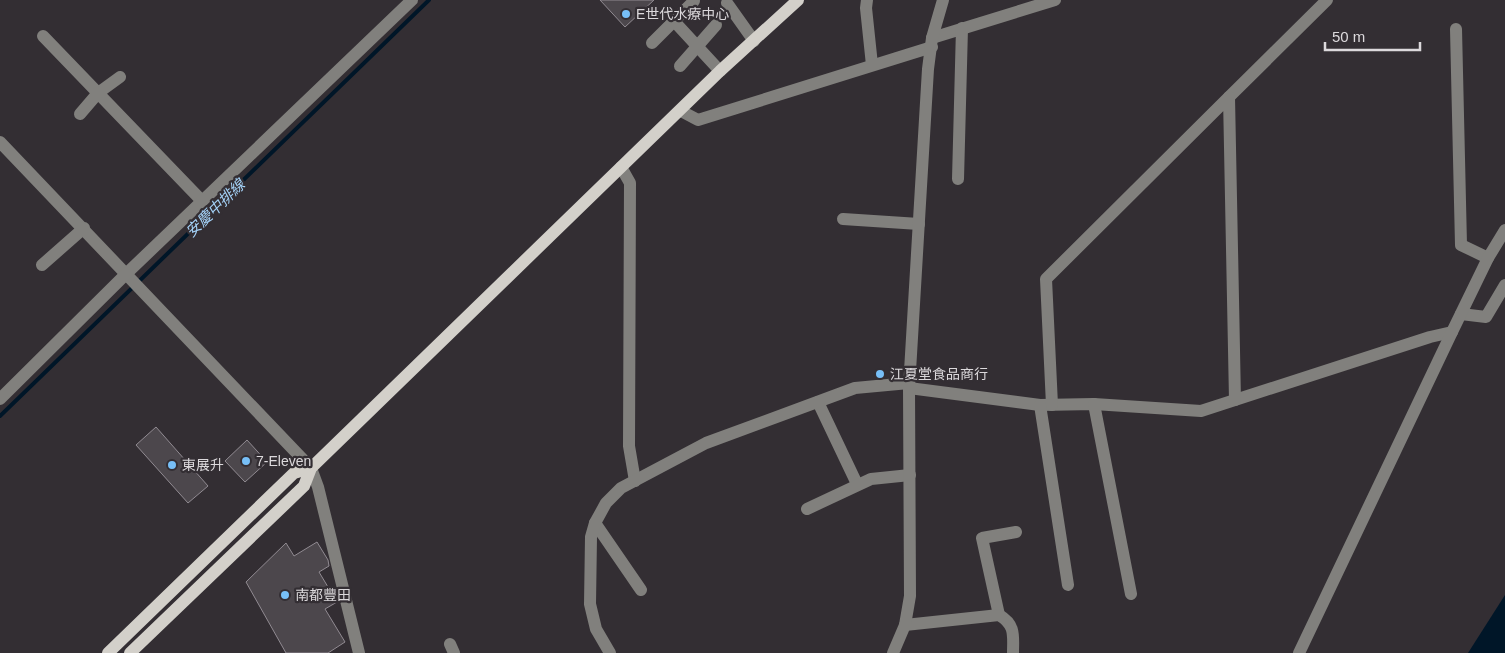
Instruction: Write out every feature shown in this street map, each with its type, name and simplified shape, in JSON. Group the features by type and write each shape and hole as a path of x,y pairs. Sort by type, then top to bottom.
{"main road":[{"path":"130,653 304,486 311,468 681,111 720,71 798,0"},
{"path":"108,653 294,473 311,468"}],"street":[{"path":"0,399 126,274 412,0"},
{"path":"867,0 866,8 872,65"},
{"path":"893,653 905,625 910,596 909,386 928,69 932,42 943,0"},
{"path":"681,111 698,120 872,65 932,42 962,28 1055,0"},
{"path":"1068,586 1046,405 1046,279 1327,0"},
{"path":"652,43 694,1"},
{"path":"727,3 754,41"},
{"path":"673,20 720,71"},
{"path":"680,66 716,25"},
{"path":"958,178 962,28"},
{"path":"1456,29 1461,245 1488,258"},
{"path":"43,36 202,201"},
{"path":"80,114 98,93 120,77"},
{"path":"1229,97 1235,400"},
{"path":"0,142 311,468 318,487 359,653"},
{"path":"621,167 630,183 629,446 635,481"},
{"path":"843,219 919,224"},
{"path":"42,265 84,228"},
{"path":"1299,653 1488,258 1505,230"},
{"path":"1461,314 1486,317 1505,285"},
{"path":"610,653 596,629 590,604 591,537 596,523 606,503 621,488 706,443 855,388 909,386 1046,405 1094,404 1200,411 1430,337 1452,332"},
{"path":"818,402 857,484"},
{"path":"1094,404 1132,594"},
{"path":"807,508 871,479 910,475"},
{"path":"596,523 641,590"},
{"path":"1000,615 982,538 1016,532"},
{"path":"905,625 1000,615 1013,628 1012,653"}],"water":[{"path":"1505,595 1505,653 1468,653"}],"building":[{"name":"E世代水療中心","path":"600,0 654,0 625,27"},
{"name":"東展升","path":"156,427 208,486 188,503 136,445"},
{"name":"7-Eleven","path":"247,440 267,462 245,482 225,461"},
{"name":"南都豐田","path":"317,542 328,560 329,566 319,572 337,602 325,609 345,642 328,653 286,653 246,582 286,543 294,556"}],"waterway":[{"name":"安慶中排線","path":"0,416 429,0"}],"place":[{"name":"E世代水療中心","path":"626,14"},
{"name":"江夏堂食品商行","path":"880,374"},
{"name":"7-Eleven","path":"246,461"},
{"name":"東展升","path":"172,465"},
{"name":"南都豐田","path":"285,595"}]}
